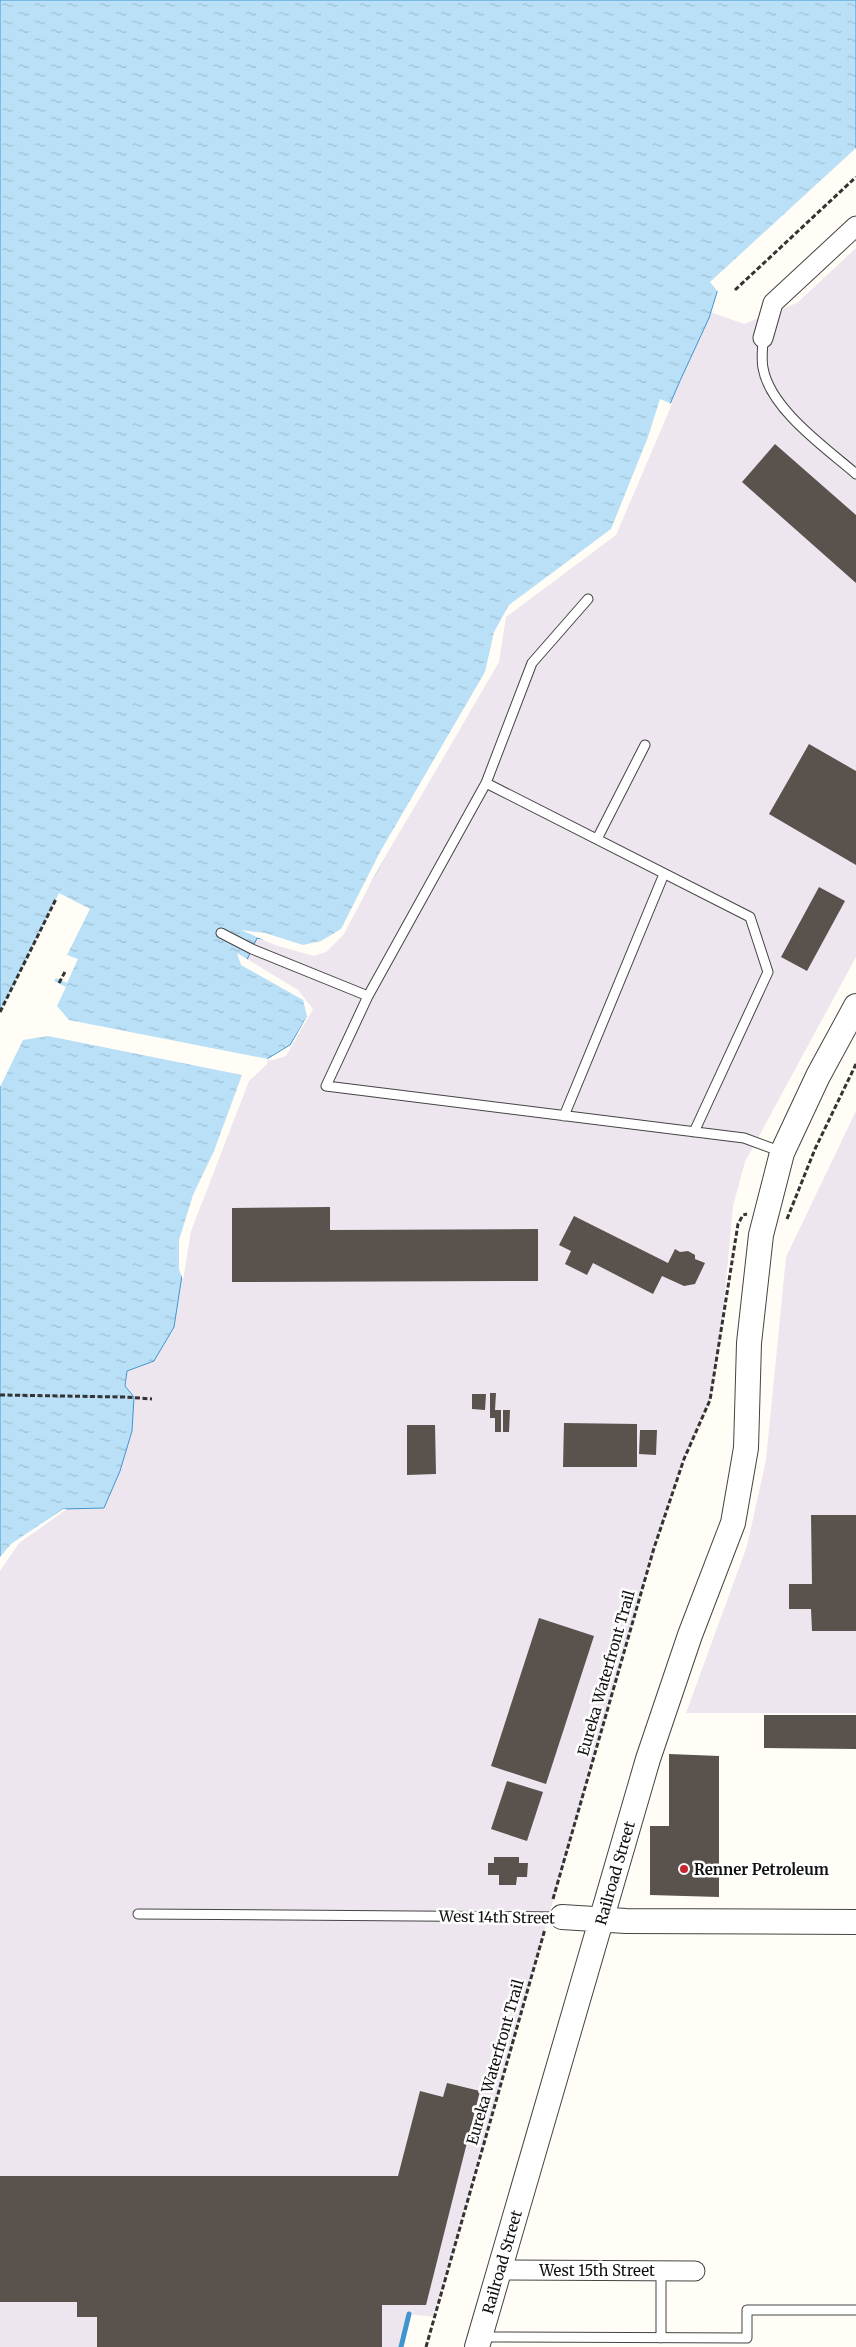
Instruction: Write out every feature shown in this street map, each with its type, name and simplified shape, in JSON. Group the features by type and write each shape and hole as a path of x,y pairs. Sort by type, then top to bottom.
{"street":[{"path":"762,338 773,303 856,226"},
{"name":"Railroad Street","path":"478,2342 667,1699 733,1523 746,1448 749,1343 764,1218 782,1152 818,1076 856,1006"},
{"name":"West 14th Street","path":"555,1917 601,1920 856,1922"},
{"name":"West 15th Street","path":"499,2270 695,2271"}],"lane":[{"path":"762,338 762,369 777,402 801,426 856,474"},
{"path":"588,599 532,663 486,783 368,996 326,1086 744,1138 782,1152"},
{"path":"598,840 645,745"},
{"path":"486,783 750,917 768,972 694,1132"},
{"path":"564,1116 664,874"},
{"path":"221,933 252,949 368,996"},
{"name":"West 14th Street","path":"138,1914 555,1917"},
{"path":"661,2271 661,2338"},
{"path":"478,2342 637,2342 661,2338 748,2338 748,2310 856,2310"}],"path":[{"path":"735,290 856,178"},
{"path":"0,1012 56,899"},
{"path":"59,983 66,970"},
{"name":"Eureka Waterfront Trail","path":"426,2347 555,1917 654,1548 684,1459 710,1400 738,1224 743,1214 761,1215 764,1218 786,1221 815,1149 856,1064"},
{"path":"0,1395 118,1396 152,1399"}],"shaded area":[{"path":"856,248 856,957 745,1162 733,1206 721,1335 710,1400 684,1459 654,1548 434,2317 409,2314 401,2347 0,2347 0,1569 17,1542 63,1509 104,1508 120,1471 127,1371 154,1361 189,1230 246,962 257,937 504,616 679,383 711,312 744,324 797,303"},
{"path":"856,1111 856,1713 686,1713 747,1546 766,1460 786,1257"}],"water":[{"path":"0,0 856,0 856,161 718,289 709,318 614,534 504,616 497,661 342,932 325,950 257,938 246,962 297,992 311,1010 290,1045 267,1059 247,1080 189,1230 174,1327 154,1361 127,1371 125,1386 134,1397 132,1431 120,1471 104,1508 63,1509 17,1542 0,1569"}],"pier":[{"path":"856,148 856,164 746,264 719,293 710,282"},
{"path":"660,399 672,404 616,535 506,617 499,662 375,875 344,934 326,952 314,956 275,945 241,930 265,933 303,945 321,941 341,929 380,852 485,672 494,632 509,605 611,529 648,437"},
{"path":"59,893 90,909 67,955 78,959 67,983 56,978 54,981 66,987 57,1006 69,1020 268,1059 291,1045 307,1016 303,1000 241,965 237,953 298,990 313,1009 286,1056 268,1060 267,1064 249,1081 191,1231 183,1280 179,1269 179,1240 193,1195 214,1151 242,1075 48,1036 23,1040 0,1087 0,1012"},
{"path":"63,1509 67,1509 19,1543 0,1571 0,1557 11,1544"}],"building":[{"path":"775,444 856,515 856,583 742,482"},
{"path":"809,744 856,771 856,865 769,814"},
{"path":"819,887 845,901 807,971 781,957"},
{"path":"330,1207 330,1230 538,1229 538,1281 232,1282 232,1208"},
{"path":"574,1216 668,1263 675,1249 680,1252 688,1251 695,1255 695,1259 705,1263 695,1284 684,1286 662,1276 653,1294 593,1263 587,1275 565,1264 571,1251 559,1245"},
{"path":"490,1393 496,1393 495,1410 501,1410 501,1432 495,1432 495,1418 490,1418"},
{"path":"472,1394 486,1394 485,1410 472,1409"},
{"path":"503,1410 510,1410 509,1432 503,1432"},
{"path":"564,1423 637,1424 637,1467 563,1467"},
{"path":"407,1425 435,1425 436,1474 407,1475"},
{"path":"640,1430 657,1430 656,1455 639,1454"},
{"path":"811,1515 856,1515 856,1631 812,1631 811,1609 789,1609 789,1584 812,1584"},
{"path":"539,1618 594,1636 546,1784 491,1766"},
{"path":"764,1715 856,1715 856,1749 764,1748"},
{"path":"669,1754 719,1756 719,1897 650,1895 650,1826 669,1826"},
{"path":"507,1781 543,1792 527,1841 491,1829"},
{"path":"494,1857 519,1857 519,1863 528,1863 527,1877 517,1877 516,1885 499,1885 499,1875 488,1875 488,1863 494,1863"},
{"path":"447,2083 480,2091 426,2305 382,2305 382,2347 97,2347 97,2317 77,2317 77,2302 0,2302 0,2176 398,2176 420,2091 443,2097"}],"waterway":[{"path":"401,2347 409,2314"}],"place":[{"name":"Renner Petroleum","path":"684,1869"}]}
